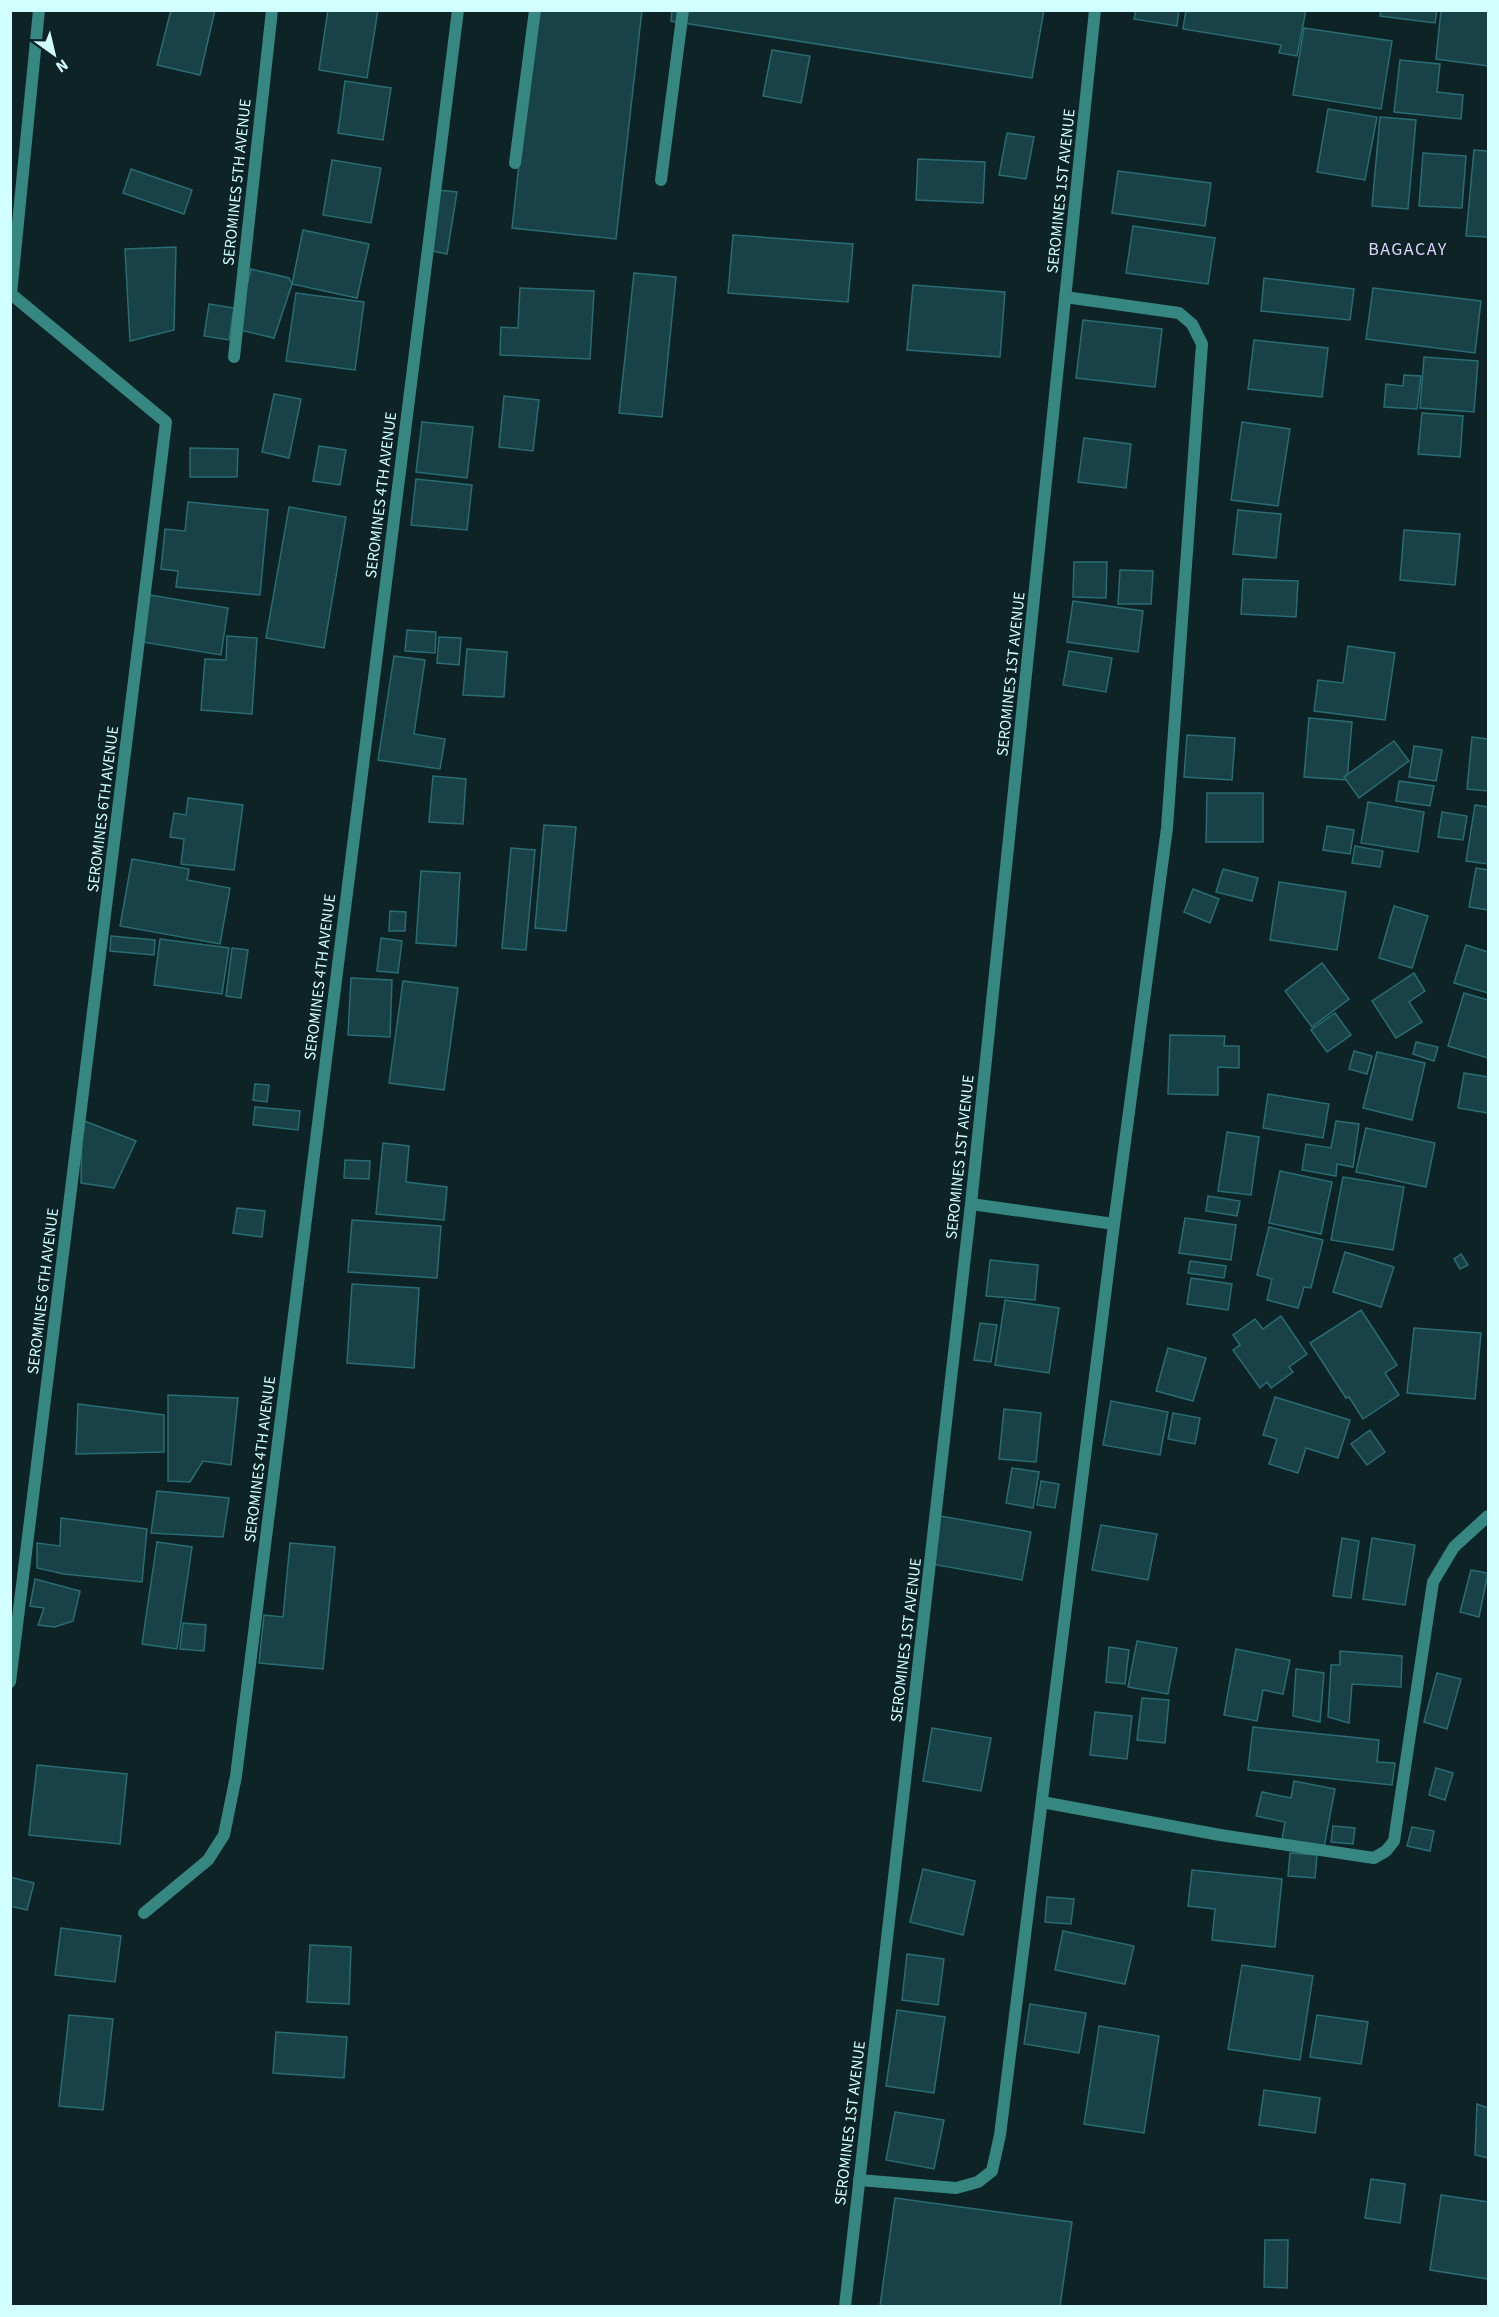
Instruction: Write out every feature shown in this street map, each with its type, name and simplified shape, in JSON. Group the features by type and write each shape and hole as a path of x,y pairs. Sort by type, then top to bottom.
{"street":[{"name":"SEROMINES 6TH AVENUE","path":"10,1682 166,422 11,294 39,10"},
{"name":"SEROMINES 5TH AVENUE","path":"234,357 272,10"},
{"name":"SEROMINES 4TH AVENUE","path":"144,1913 208,1860 224,1835 236,1776 458,10"},
{"path":"514,163 535,10"},
{"path":"661,180 683,10"},
{"name":"SEROMINES 1ST AVENUE","path":"845,2307 971,1204 1095,10"},
{"path":"859,2181 956,2188 978,2182 992,2170 1000,2135 1114,1224 1167,828 1202,344 1192,324 1179,313 1065,297"},
{"path":"971,1204 1114,1224"},
{"path":"1042,1802 1220,1835 1363,1856 1374,1857 1386,1851 1394,1841 1433,1582 1454,1546 1488,1516"}],"building":[{"path":"171,10 215,10 200,75 157,65"},
{"path":"328,10 378,10 367,78 319,70"},
{"path":"536,10 642,10 616,239 512,228"},
{"path":"672,10 1044,10 1032,78 671,21"},
{"path":"1136,10 1179,10 1177,26 1134,19"},
{"path":"1186,10 1306,10 1297,56 1279,53 1281,45 1183,29"},
{"path":"1381,10 1437,10 1435,23 1380,16"},
{"path":"1441,10 1488,10 1488,66 1436,59"},
{"path":"1304,28 1392,41 1381,109 1293,95"},
{"path":"772,50 810,56 801,103 763,96"},
{"path":"1400,60 1440,64 1437,92 1463,95 1461,119 1394,112"},
{"path":"345,81 391,88 383,140 338,133"},
{"path":"1328,109 1377,117 1365,180 1317,172"},
{"path":"1380,117 1416,120 1408,209 1372,206"},
{"path":"1007,133 1034,137 1026,179 999,175"},
{"path":"1474,150 1488,151 1488,237 1466,236"},
{"path":"1423,153 1466,156 1462,208 1419,206"},
{"path":"918,159 985,162 983,203 916,200"},
{"path":"332,160 381,168 371,223 323,215"},
{"path":"131,169 192,190 184,214 123,193"},
{"path":"1118,171 1211,183 1205,226 1112,213"},
{"path":"438,190 457,192 447,254 428,250"},
{"path":"1133,226 1215,238 1208,284 1126,273"},
{"path":"303,230 369,244 357,298 292,284"},
{"path":"733,235 853,244 848,302 728,293"},
{"path":"176,247 174,330 130,341 125,249"},
{"path":"251,269 289,278 292,284 274,338 236,329"},
{"path":"634,273 676,277 662,417 619,413"},
{"path":"1264,278 1354,289 1350,320 1261,311"},
{"path":"913,285 1005,292 1000,357 907,350"},
{"path":"520,288 594,291 590,359 500,355 501,327 518,328"},
{"path":"1373,288 1481,301 1475,353 1366,339"},
{"path":"296,293 364,302 355,370 286,361"},
{"path":"209,304 234,308 229,340 204,336"},
{"path":"1083,320 1162,329 1155,387 1076,378"},
{"path":"1254,340 1328,348 1322,397 1248,389"},
{"path":"1424,357 1478,361 1474,412 1420,408"},
{"path":"1404,375 1421,376 1417,409 1384,407 1386,384 1403,386"},
{"path":"274,394 301,399 289,458 262,452"},
{"path":"504,396 539,400 533,451 499,447"},
{"path":"1422,413 1463,416 1460,457 1418,454"},
{"path":"422,422 473,427 467,478 416,472"},
{"path":"1242,422 1290,429 1278,506 1231,500"},
{"path":"1084,438 1131,444 1126,488 1078,482"},
{"path":"319,446 346,450 340,485 313,481"},
{"path":"190,448 238,449 237,477 190,477"},
{"path":"416,479 472,485 467,530 411,525"},
{"path":"188,502 268,510 260,595 176,587 178,571 161,569 165,529 185,531"},
{"path":"289,507 346,517 324,648 266,638"},
{"path":"1238,510 1281,514 1276,558 1233,554"},
{"path":"1404,530 1460,534 1455,585 1400,580"},
{"path":"1074,562 1107,562 1106,598 1073,597"},
{"path":"1120,570 1153,571 1151,604 1118,604"},
{"path":"1243,579 1298,581 1296,617 1241,614"},
{"path":"150,595 228,608 221,655 142,642"},
{"path":"1073,601 1143,611 1138,652 1067,642"},
{"path":"407,630 436,632 435,653 405,651"},
{"path":"227,636 257,638 252,714 201,710 205,659 226,660"},
{"path":"439,637 461,638 459,665 437,663"},
{"path":"1348,646 1395,653 1385,720 1314,711 1318,680 1343,683"},
{"path":"467,649 507,652 504,697 463,695"},
{"path":"1069,651 1112,658 1106,692 1063,685"},
{"path":"394,656 425,660 414,734 445,739 440,769 378,760"},
{"path":"1309,718 1352,722 1347,780 1304,777"},
{"path":"1187,735 1235,738 1232,780 1184,777"},
{"path":"1472,737 1488,739 1488,791 1467,789"},
{"path":"1394,741 1409,761 1359,798 1344,777"},
{"path":"1414,746 1442,750 1436,781 1409,777"},
{"path":"433,776 466,779 463,824 429,822"},
{"path":"1399,781 1434,786 1430,806 1396,801"},
{"path":"1207,793 1263,793 1263,842 1206,842"},
{"path":"188,798 243,805 234,870 181,864 184,839 170,837 174,813 186,815"},
{"path":"1368,802 1424,812 1418,852 1361,843"},
{"path":"1475,805 1488,807 1488,864 1466,861"},
{"path":"1442,812 1467,816 1463,840 1438,837"},
{"path":"544,825 576,827 566,931 535,928"},
{"path":"1327,826 1354,830 1350,854 1323,850"},
{"path":"1355,846 1383,851 1380,867 1352,863"},
{"path":"511,848 535,850 526,950 502,948"},
{"path":"132,859 189,869 187,880 230,888 220,944 120,926"},
{"path":"1476,868 1488,870 1488,910 1469,907"},
{"path":"1223,869 1258,878 1252,901 1216,892"},
{"path":"421,871 460,873 456,946 416,943"},
{"path":"1279,882 1346,892 1337,950 1270,940"},
{"path":"1193,889 1219,899 1210,923 1184,912"},
{"path":"1394,906 1428,916 1412,968 1379,958"},
{"path":"390,911 406,912 405,931 389,931"},
{"path":"111,936 155,940 154,955 110,951"},
{"path":"381,938 402,941 398,973 377,971"},
{"path":"160,939 229,948 222,994 154,985"},
{"path":"1466,945 1488,952 1488,993 1454,983"},
{"path":"232,948 248,950 241,998 226,996"},
{"path":"1322,963 1349,999 1312,1027 1285,991"},
{"path":"1414,973 1425,991 1409,1002 1422,1022 1396,1038 1372,1001"},
{"path":"351,978 392,980 390,1037 348,1035"},
{"path":"403,981 458,988 444,1090 389,1083"},
{"path":"1464,993 1488,1000 1488,1058 1448,1046"},
{"path":"1335,1013 1351,1035 1327,1052 1311,1030"},
{"path":"1170,1035 1225,1036 1224,1046 1239,1046 1239,1068 1218,1067 1218,1095 1168,1094"},
{"path":"1416,1042 1438,1047 1434,1061 1413,1054"},
{"path":"1354,1051 1372,1056 1367,1074 1349,1069"},
{"path":"1377,1052 1425,1063 1412,1120 1363,1108"},
{"path":"1464,1073 1488,1077 1488,1113 1458,1108"},
{"path":"255,1084 269,1085 267,1102 253,1100"},
{"path":"1268,1094 1329,1104 1323,1138 1263,1128"},
{"path":"255,1107 300,1111 298,1130 253,1125"},
{"path":"82,1120 136,1141 114,1188 81,1183"},
{"path":"1336,1121 1359,1124 1353,1167 1337,1164 1336,1176 1302,1170 1306,1144 1331,1148"},
{"path":"1366,1128 1435,1143 1426,1187 1356,1172"},
{"path":"1227,1132 1259,1137 1251,1195 1218,1191"},
{"path":"383,1143 409,1146 406,1182 447,1187 444,1220 376,1214"},
{"path":"345,1160 370,1161 369,1179 344,1178"},
{"path":"1280,1171 1332,1182 1321,1234 1269,1223"},
{"path":"1343,1177 1404,1187 1393,1250 1331,1240"},
{"path":"1208,1196 1240,1201 1237,1216 1206,1211"},
{"path":"237,1208 265,1211 262,1237 233,1233"},
{"path":"1185,1218 1236,1225 1231,1260 1179,1253"},
{"path":"352,1220 441,1226 437,1278 348,1272"},
{"path":"1269,1227 1323,1240 1311,1288 1304,1287 1298,1308 1267,1300 1272,1279 1257,1275"},
{"path":"1345,1252 1394,1267 1381,1307 1333,1292"},
{"path":"1461,1254 1468,1265 1460,1269 1454,1259"},
{"path":"990,1260 1038,1265 1035,1300 986,1296"},
{"path":"1190,1261 1226,1266 1224,1278 1188,1273"},
{"path":"1191,1278 1232,1284 1228,1310 1187,1304"},
{"path":"352,1284 419,1288 414,1368 347,1363"},
{"path":"1005,1300 1059,1308 1049,1373 995,1365"},
{"path":"1361,1310 1397,1365 1385,1373 1399,1395 1363,1419 1349,1397 1346,1398 1310,1343"},
{"path":"1281,1316 1307,1354 1289,1367 1293,1372 1271,1388 1267,1382 1260,1388 1233,1350 1240,1345 1233,1335 1255,1319 1263,1329"},
{"path":"980,1323 997,1325 991,1362 974,1360"},
{"path":"1414,1328 1481,1333 1475,1399 1407,1393"},
{"path":"1168,1348 1206,1358 1193,1401 1156,1391"},
{"path":"168,1395 238,1398 231,1465 203,1461 190,1482 168,1481"},
{"path":"1275,1397 1350,1420 1338,1458 1306,1448 1298,1473 1269,1464 1277,1439 1263,1435"},
{"path":"1111,1401 1168,1412 1160,1455 1103,1445"},
{"path":"78,1404 164,1415 164,1452 76,1454"},
{"path":"1004,1409 1041,1413 1036,1462 999,1459"},
{"path":"1173,1413 1200,1418 1195,1444 1168,1439"},
{"path":"1370,1430 1385,1452 1367,1465 1351,1444"},
{"path":"1012,1468 1039,1472 1033,1508 1006,1503"},
{"path":"1041,1481 1059,1484 1055,1508 1037,1505"},
{"path":"157,1491 229,1498 223,1537 151,1533"},
{"path":"940,1516 1031,1532 1022,1580 931,1564"},
{"path":"61,1518 147,1529 142,1582 64,1574 37,1568 37,1543 60,1546"},
{"path":"1101,1525 1157,1534 1148,1580 1092,1570"},
{"path":"1342,1538 1359,1541 1351,1598 1333,1596"},
{"path":"1372,1538 1415,1545 1405,1605 1363,1599"},
{"path":"157,1542 192,1547 177,1649 142,1644"},
{"path":"290,1543 335,1547 323,1669 259,1663 264,1615 283,1617"},
{"path":"1471,1570 1488,1573 1479,1617 1460,1612"},
{"path":"35,1579 80,1591 73,1621 55,1627 38,1625 44,1608 30,1606"},
{"path":"183,1623 206,1625 204,1651 180,1649"},
{"path":"1137,1641 1177,1648 1168,1694 1128,1687"},
{"path":"1109,1647 1129,1650 1125,1684 1106,1682"},
{"path":"1236,1649 1290,1660 1283,1694 1263,1690 1257,1721 1224,1715"},
{"path":"1340,1651 1402,1656 1401,1687 1352,1684 1349,1723 1328,1717 1331,1665 1340,1665"},
{"path":"1296,1669 1324,1673 1320,1722 1293,1716"},
{"path":"1437,1673 1461,1679 1447,1729 1424,1722"},
{"path":"1142,1698 1169,1700 1165,1743 1137,1740"},
{"path":"1095,1712 1132,1716 1127,1759 1090,1755"},
{"path":"1253,1727 1379,1740 1377,1762 1395,1763 1392,1785 1248,1770"},
{"path":"932,1728 991,1738 981,1791 923,1781"},
{"path":"37,1765 127,1774 120,1844 29,1835"},
{"path":"1436,1768 1453,1773 1445,1800 1429,1795"},
{"path":"1294,1781 1335,1789 1324,1847 1282,1839 1285,1822 1256,1816 1262,1792 1291,1798"},
{"path":"1333,1826 1355,1828 1353,1844 1331,1842"},
{"path":"1412,1827 1434,1831 1430,1851 1407,1846"},
{"path":"1290,1853 1317,1855 1315,1878 1288,1876"},
{"path":"923,1869 975,1881 963,1935 910,1922"},
{"path":"1192,1870 1282,1879 1275,1947 1212,1940 1215,1909 1188,1906"},
{"path":"10,1877 34,1883 27,1910 10,1906"},
{"path":"1047,1897 1074,1899 1071,1924 1045,1922"},
{"path":"61,1928 121,1936 115,1982 55,1975"},
{"path":"1063,1931 1134,1946 1125,1984 1055,1970"},
{"path":"310,1945 351,1947 349,2004 307,2002"},
{"path":"907,1954 944,1959 938,2005 902,2000"},
{"path":"1242,1965 1313,1976 1300,2060 1228,2049"},
{"path":"1030,2004 1086,2013 1079,2053 1024,2044"},
{"path":"897,2010 945,2017 934,2093 886,2086"},
{"path":"69,2015 113,2019 103,2110 59,2106"},
{"path":"1317,2015 1368,2022 1361,2064 1310,2057"},
{"path":"1099,2026 1159,2036 1144,2133 1084,2124"},
{"path":"276,2032 347,2037 344,2078 273,2073"},
{"path":"1264,2090 1320,2098 1315,2133 1259,2125"},
{"path":"1477,2104 1488,2108 1488,2158 1475,2155"},
{"path":"895,2112 944,2120 934,2169 886,2160"},
{"path":"1371,2179 1405,2184 1400,2223 1365,2218"},
{"path":"1441,2195 1488,2202 1488,2279 1430,2270"},
{"path":"895,2198 1072,2222 1060,2306 880,2306"},
{"path":"1265,2240 1288,2240 1287,2288 1264,2287"}],"district":[{"name":"BAGACAY","path":"1408,249"}]}
